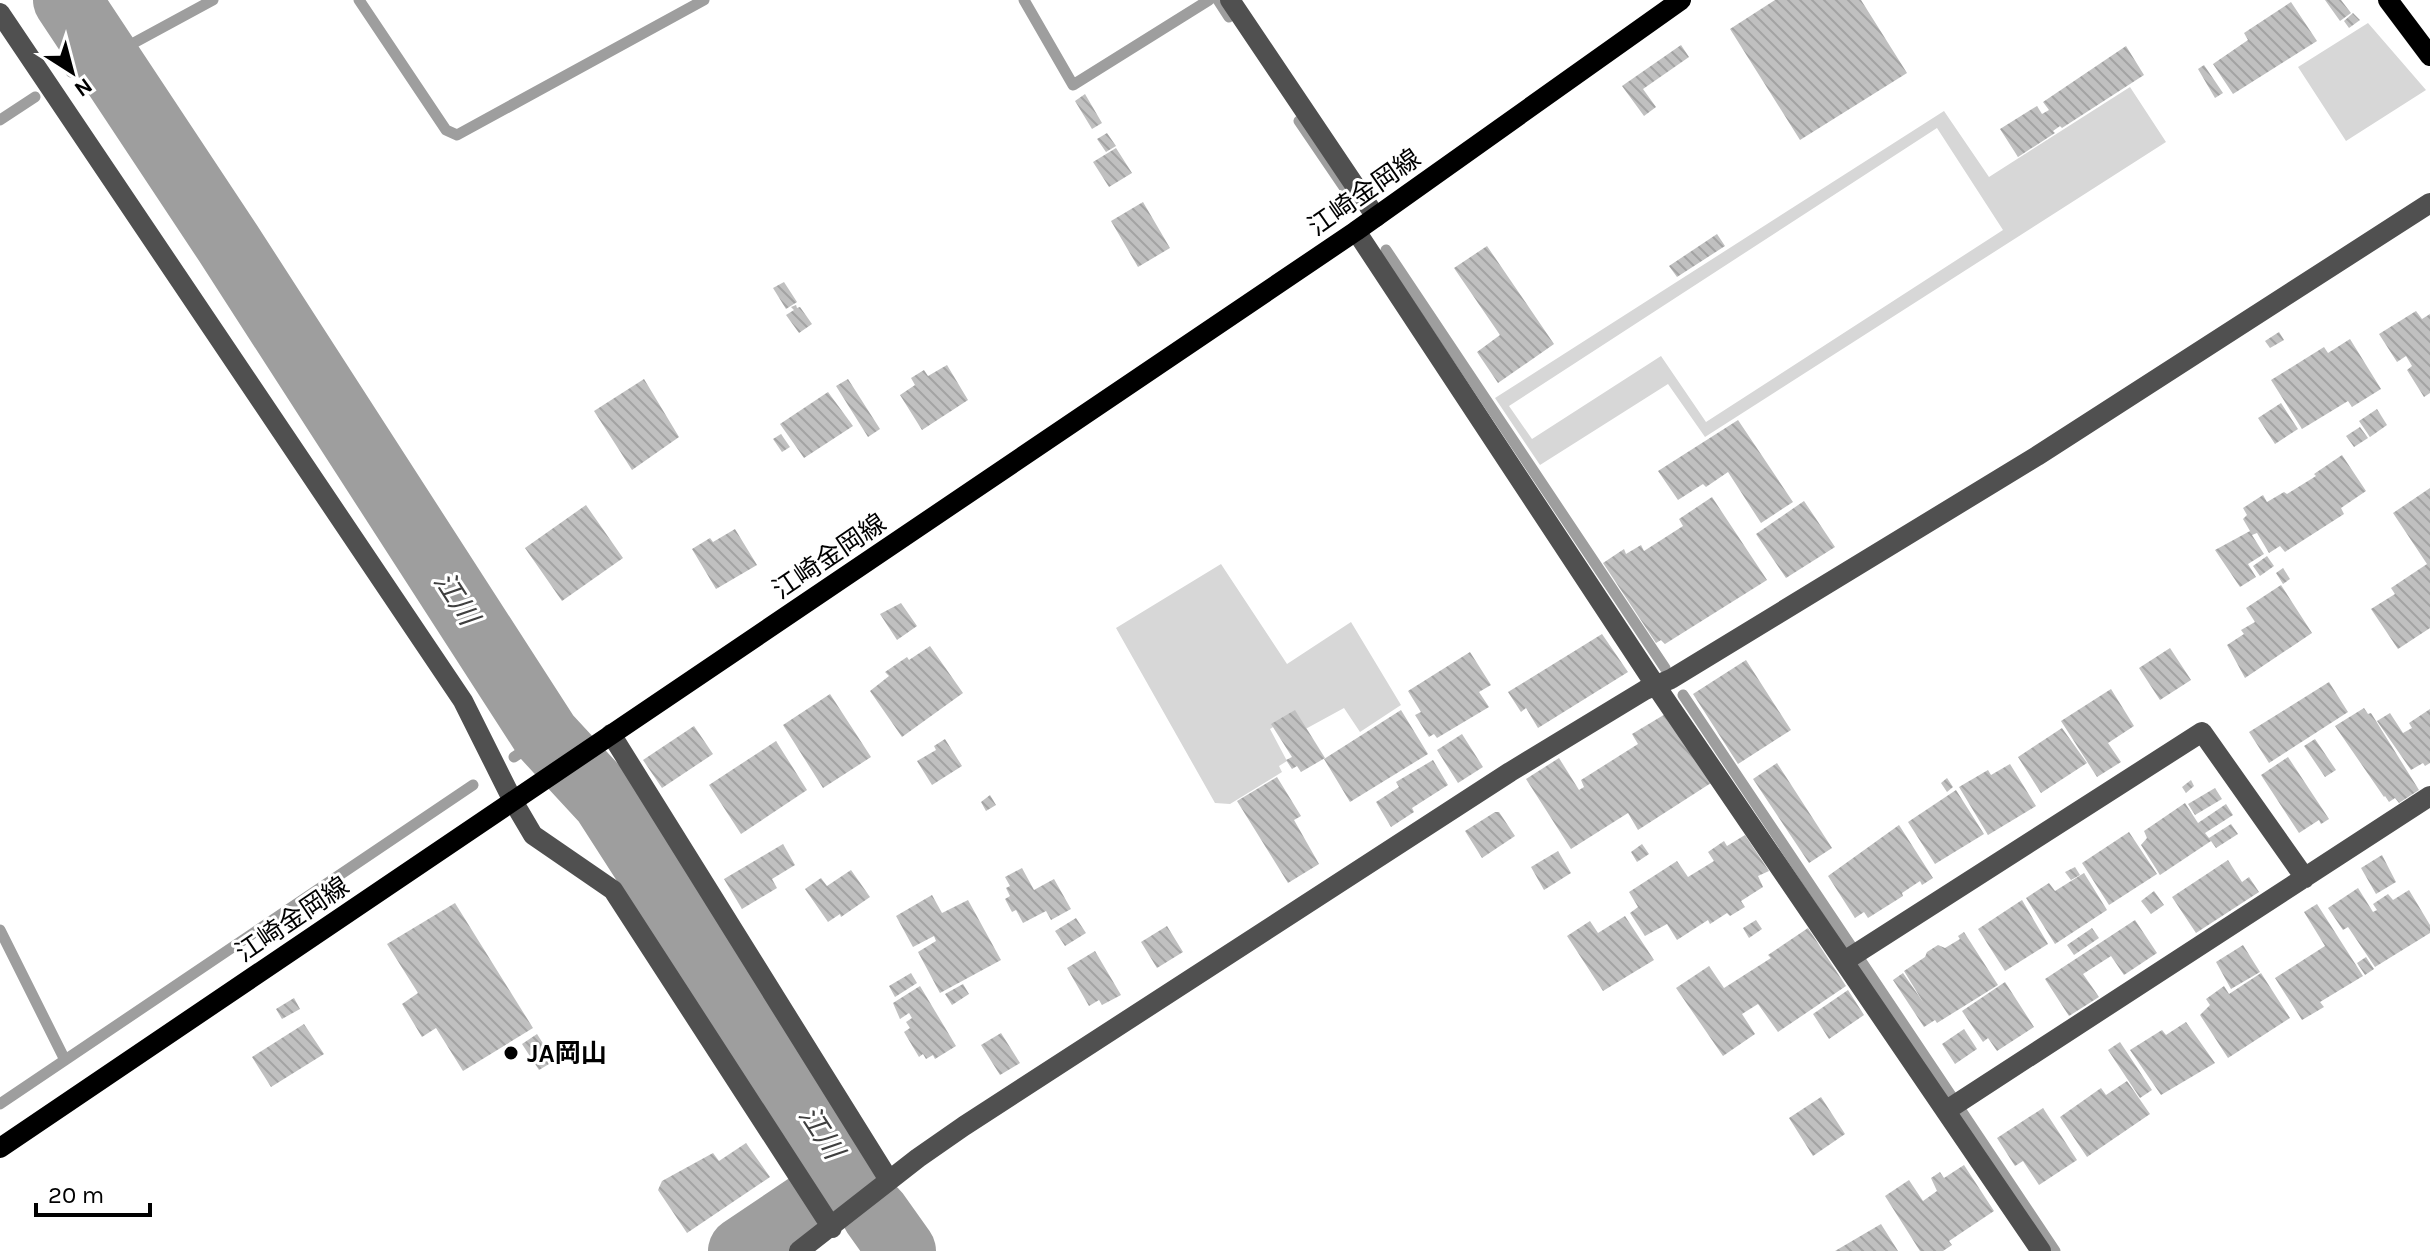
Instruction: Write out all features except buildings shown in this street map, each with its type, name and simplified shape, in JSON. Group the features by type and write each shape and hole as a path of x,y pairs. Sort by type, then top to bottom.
{"main road":[{"name":"江崎金岡線","path":"0,1148 1356,231 1681,0"},
{"path":"2388,0 2430,56"}],"street":[{"path":"1230,0 1376,217"},
{"path":"0,13 463,701 533,835 613,890 828,1222"},
{"path":"799,1251 828,1222 964,1126 1510,772 2037,456 2430,203"},
{"path":"1356,231 1656,686 1852,956 1954,1106 2041,1251"},
{"path":"1852,956 2202,732 2305,878"},
{"path":"605,738 889,1180"},
{"path":"1954,1106 2430,796"}],"shaded area":[{"path":"2368,23 2426,90 2346,141 2298,67"},
{"path":"2130,87 2166,142 1705,437 1668,384 1540,465 1495,398 1944,111 1989,177","holes":["1937,128 2003,230 1706,422 1661,356 1532,439 1509,406"]},
{"path":"1221,564 1287,664 1351,622 1401,705 1360,732 1344,708 1300,732 1290,717 1270,729 1287,761 1279,766 1282,772 1230,804 1215,803 1116,628"}],"waterway":[{"name":"江川","path":"67,0 546,736 606,801 849,1179 858,1188"},
{"path":"106,58 213,0"},
{"path":"359,0 446,130 457,135 704,0"},
{"path":"1024,0 1073,85 1209,0"},
{"path":"1218,0 1229,17"},
{"path":"71,72 101,52"},
{"path":"0,120 35,97"},
{"path":"1299,121 1348,193"},
{"path":"1386,250 1665,668"},
{"path":"1683,695 2055,1251"},
{"path":"514,757 546,736"},
{"path":"0,1104 473,785"},
{"path":"0,930 65,1060"},
{"path":"742,1251 849,1179"},
{"name":"江川","path":"875,1213 902,1251"}],"place":[{"name":"JA岡山","path":"511,1053"}]}
